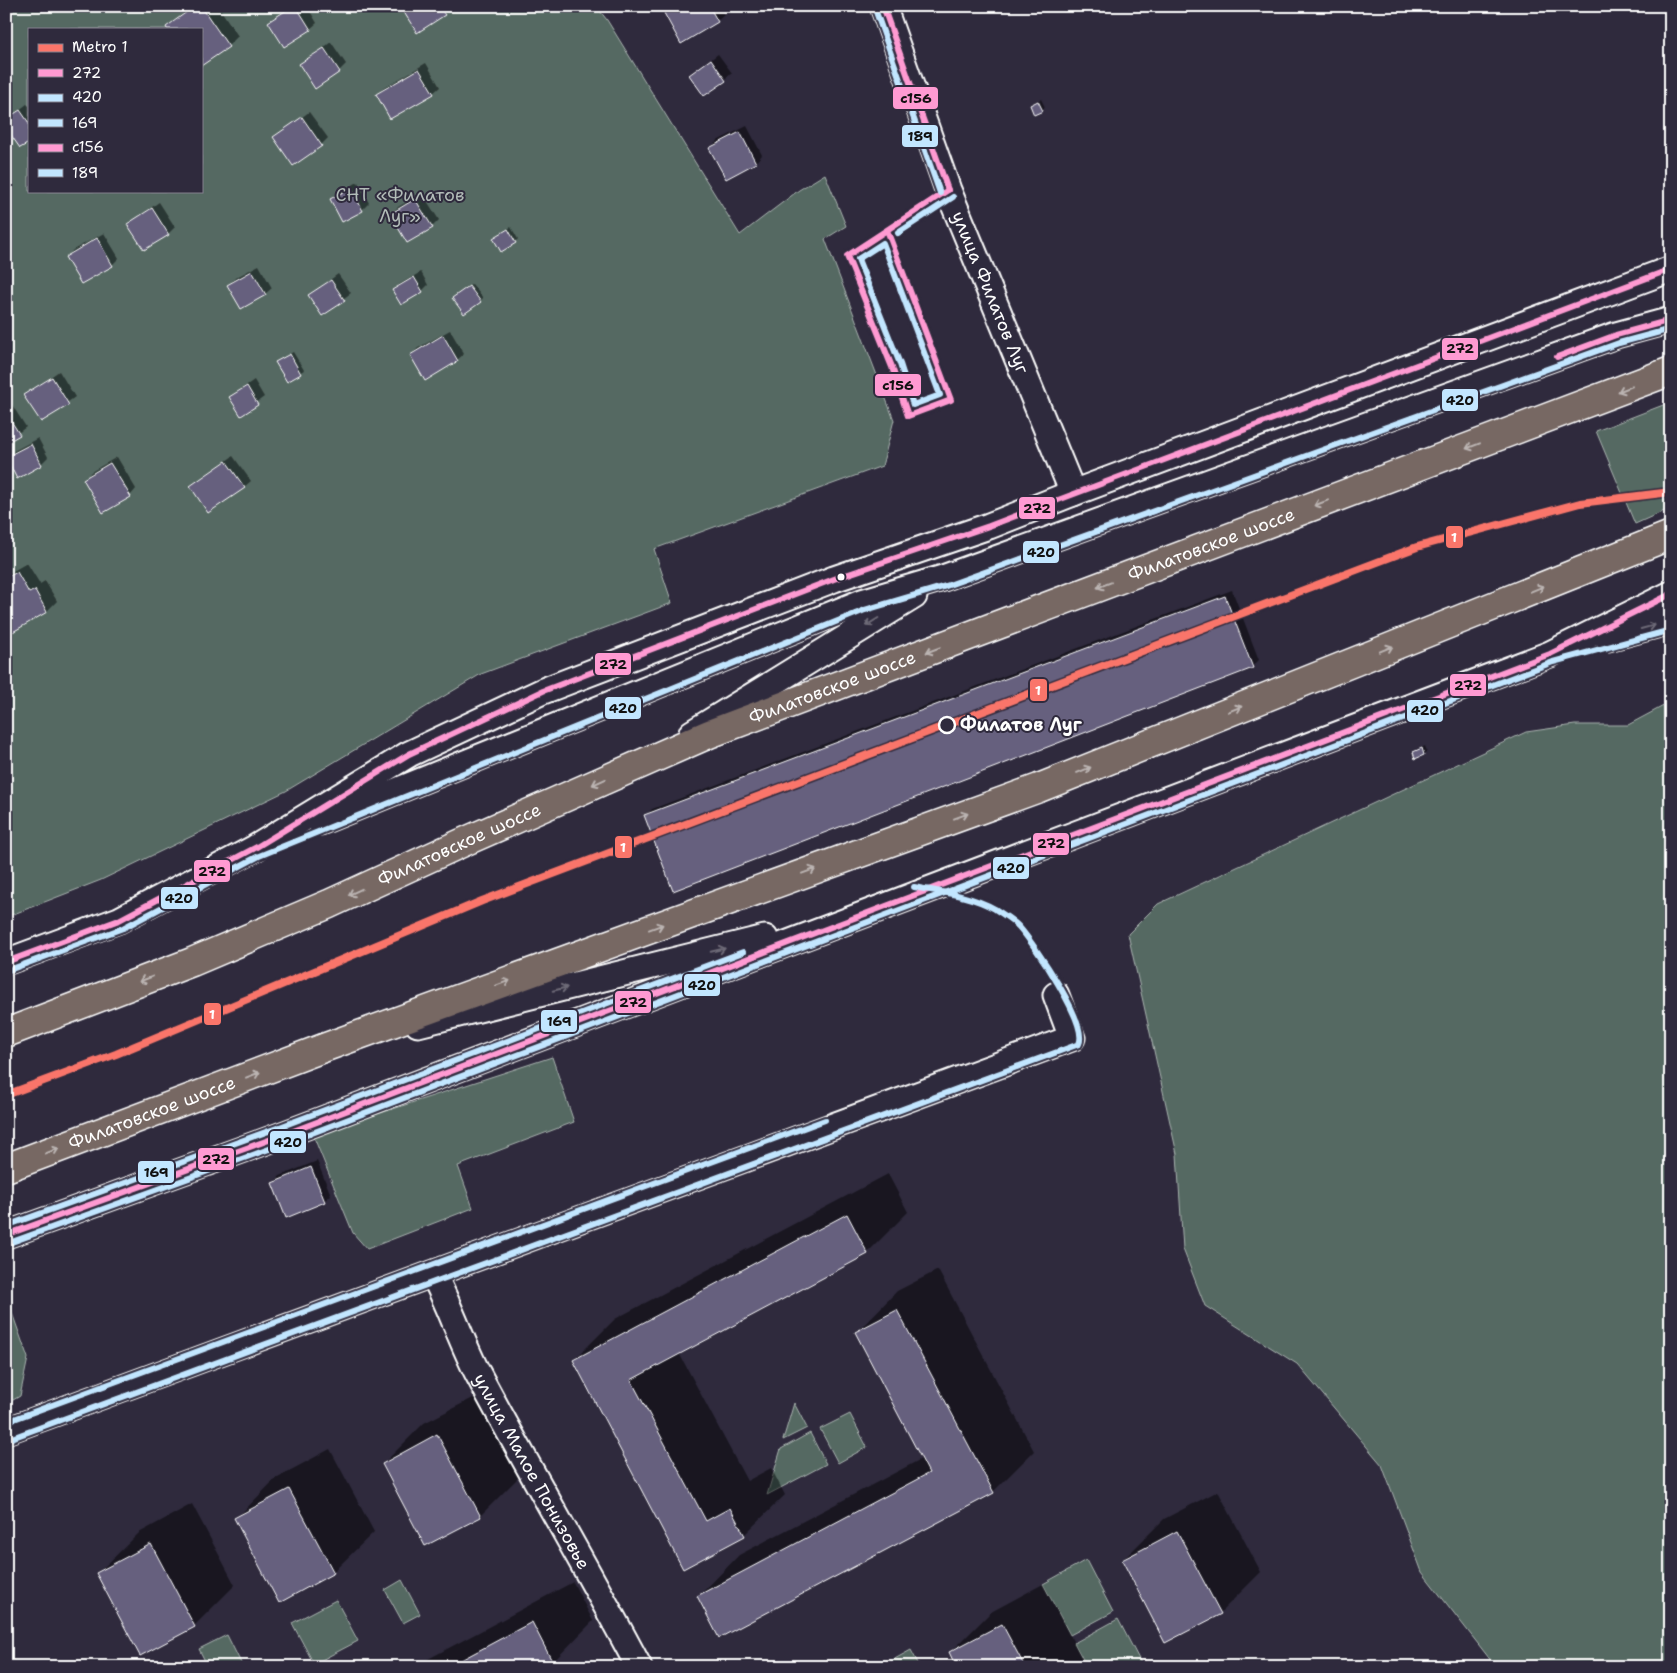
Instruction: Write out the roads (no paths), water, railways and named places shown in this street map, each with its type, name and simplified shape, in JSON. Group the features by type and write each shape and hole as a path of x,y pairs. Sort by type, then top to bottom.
{"main road":[{"name":"Филатовское шоссе","path":"6,1033 192,962 302,916 709,734 1671,371"},
{"name":"Филатовское шоссе","path":"6,1168 326,1047 1039,788 1671,535"}],"street":[{"name":"улица Филатов Луг","path":"882,6 945,181 1073,492"},
{"path":"6,962 119,920 256,848 409,754 542,691 834,579 989,526 1073,492 1671,269"},
{"path":"256,848 862,602 943,578 1616,335 1671,320"},
{"path":"644,763 943,578"},
{"path":"1550,654 1671,594"},
{"path":"6,1235 271,1139 876,910 1099,823 1550,654 1671,621"},
{"path":"326,1047 876,910"},
{"path":"6,1431 1072,1038 1056,995"},
{"name":"улица Малое Понизовье","path":"433,1274 478,1372 584,1562 638,1667"}],"metro line":[{"name":"1","path":"6,1095 116,1054 482,901 1417,547 1580,503 1671,492"}],"place":[{"name":"Филатов Луг","path":"947,725"}],"park label":[{"name":"СНТ «Филатов Луг»","path":"400,205"}]}
